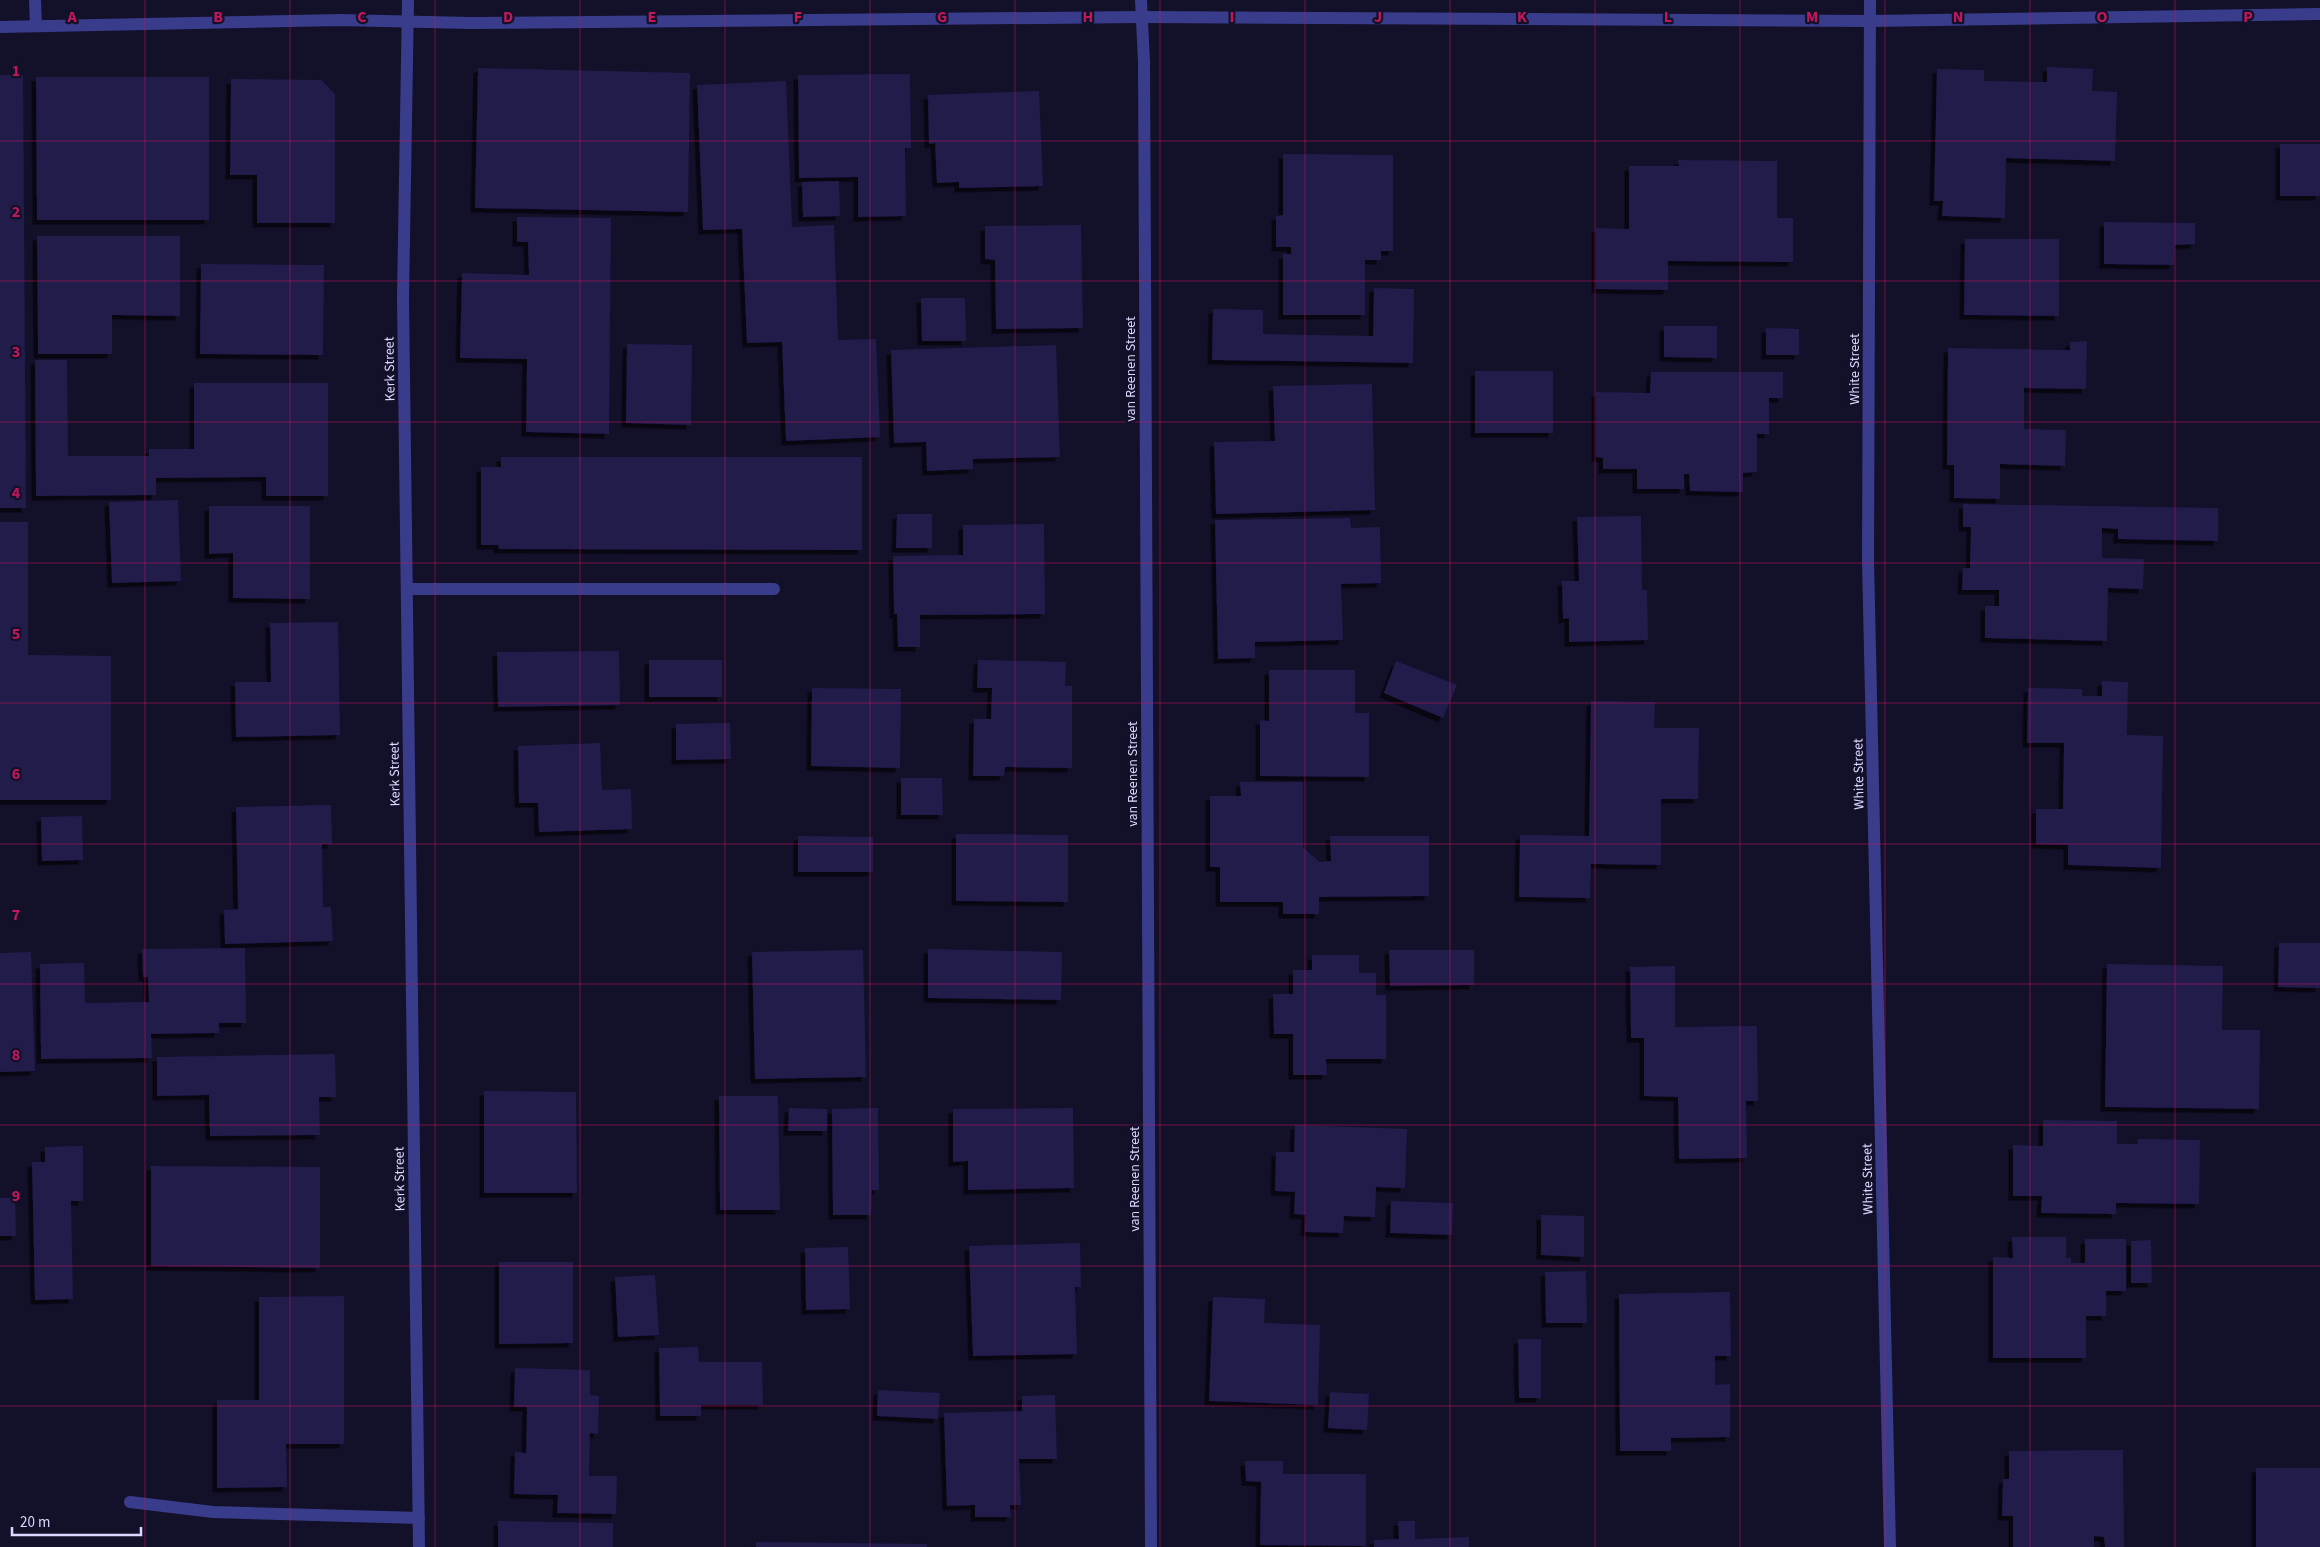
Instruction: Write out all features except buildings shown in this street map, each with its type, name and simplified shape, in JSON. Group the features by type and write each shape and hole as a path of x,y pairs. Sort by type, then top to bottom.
{"street":[{"path":"35,0 36,26"},
{"name":"Kerk Street","path":"408,0 403,298 419,1547"},
{"name":"van Reenen Street","path":"1141,0 1143,17 1151,1547"},
{"name":"White Street","path":"1870,0 1868,561 1890,1547"},
{"path":"0,27 330,20 1143,17 1870,21 2320,14"},
{"path":"407,589 774,589"},
{"path":"130,1502 213,1512 419,1518"}]}
